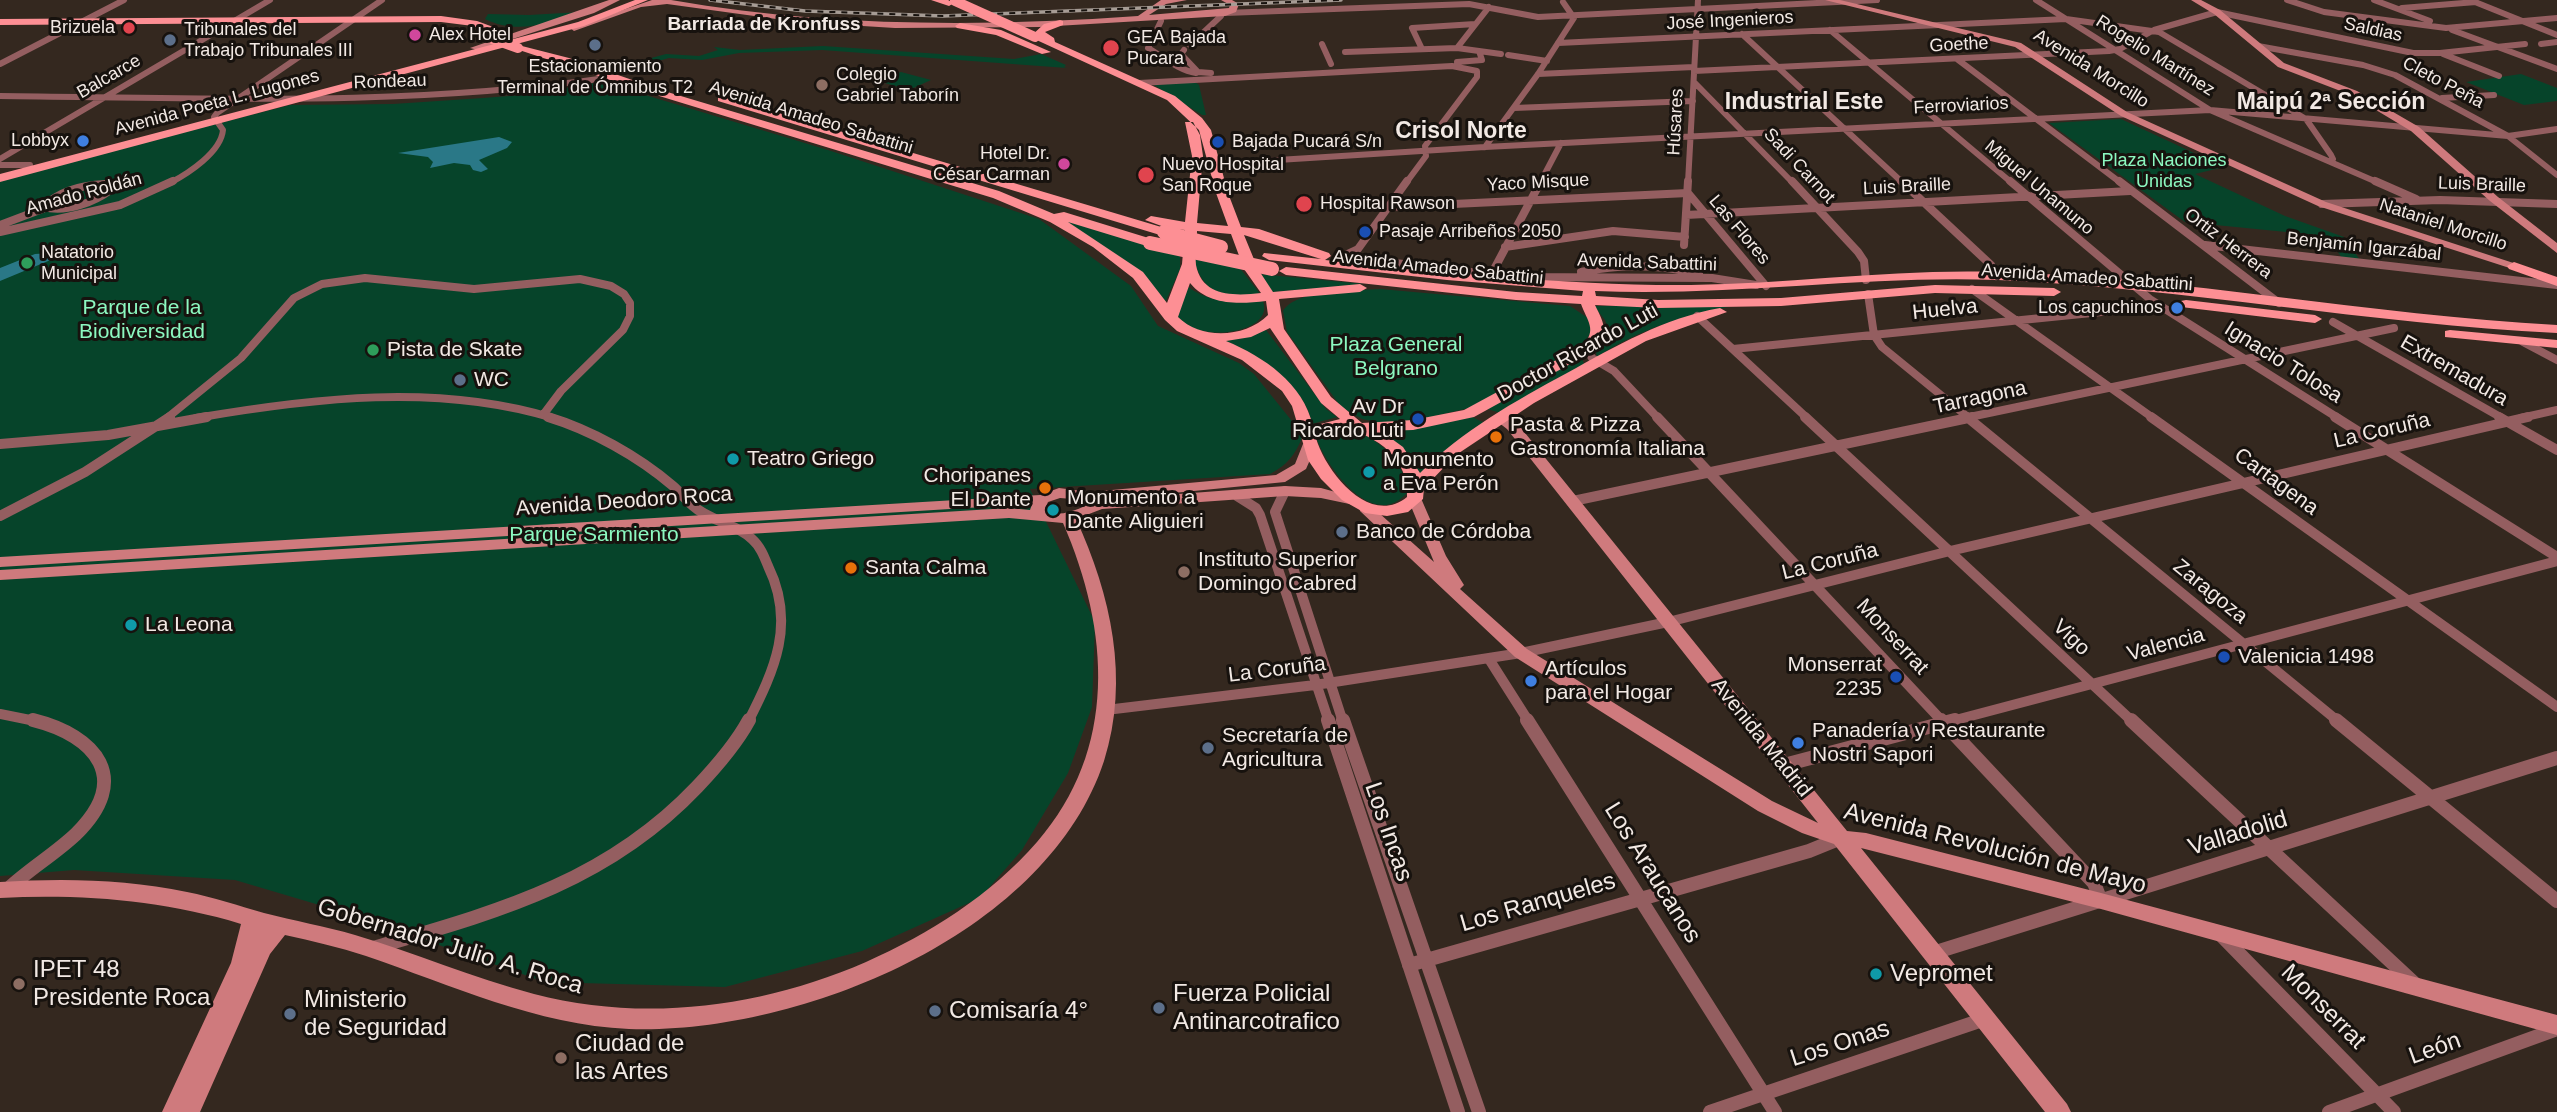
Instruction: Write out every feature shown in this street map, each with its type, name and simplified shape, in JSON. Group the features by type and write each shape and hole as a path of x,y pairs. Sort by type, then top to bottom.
{"main road":[{"path":"0,24 83,21 352,22 470,17 519,28 576,21 616,0"},
{"name":"Avenida Poeta L. Lugones","path":"576,21 634,0"},
{"name":"Avenida Poeta L. Lugones","path":"0,172 297,100 335,94 643,0"},
{"path":"656,0 812,20 960,26 1223,15 1233,10 1236,2 1225,0"},
{"path":"936,0 951,2 1178,102 1194,116 1205,130 1233,223 1254,274 1275,306 1276,328 1326,400 1359,426 1378,435 1399,453 1416,492 1406,507 1394,511 1361,505 1327,477 1309,440 1301,408 1286,387 1246,355 1182,328 1142,278 1125,265 1054,219 995,194"},
{"path":"477,50 584,25 640,5 669,1 834,19 994,26 1138,17 1149,14 1164,2 1184,0"},
{"path":"2195,0 2217,12 2281,65 2354,93 2415,129 2494,199 2557,249"},
{"name":"Avenida Morcillo","path":"1832,1 2010,43 2037,55 2124,114 2322,204"},
{"path":"1157,5 1165,18"},
{"name":"Avenida Amadeo Sabattini","path":"352,22 458,20 1270,262 1493,278 1589,288 1658,304 1781,302 1867,287 1996,276 2133,287 2441,322 2557,329"},
{"path":"0,24 73,27 234,22"},
{"name":"Avenida Amadeo Sabattini","path":"352,22 443,25 490,38 1150,243 1437,288 1766,286 2074,293 2557,344"},
{"path":"1060,23 1047,26 1039,32 1162,100 1184,117 1194,135 1198,165 1191,207 1189,261 1171,317"},
{"path":"994,26 1104,77 1131,82"},
{"name":"Avenida Poeta L. Lugones","path":"0,178 281,100 477,50"},
{"path":"1018,186 1150,220 1190,227 1233,223 1319,254 1350,262 1493,278"},
{"name":"Nataniel Morcillo","path":"2322,204 2514,266"},
{"path":"1150,220 1177,217 1191,207"},
{"path":"1189,261 1193,280 1208,294 1237,299 1369,287 1437,288"},
{"path":"2514,266 2556,280"},
{"name":"Doctor Ricardo Luti","path":"1309,440 1328,424 1413,425 1479,411 1587,349 1597,339 1601,329 1589,288"},
{"name":"Doctor Ricardo Luti","path":"1416,492 1450,452 1501,419 1652,333 1697,316 1781,302"},
{"path":"2195,306 2270,310 2487,333 2557,337"},
{"path":"1200,335 1224,337 1249,333 1264,327 1274,317"},
{"name":"Avenida Madrid","path":"1479,411 1512,426 2059,1112"},
{"name":"Avenida Deodoro Roca","path":"0,562 1042,499 1053,494 1090,497 1272,481 1292,474 1301,466 1309,440"},
{"name":"Avenida Deodoro Roca","path":"0,575 1009,513 1054,520 1100,505 1285,491 1321,493 1361,505"},
{"name":"Avenida Revolución de Mayo","path":"1416,492 1438,556 1472,611"},
{"path":"1071,495 1080,503 1072,516"},
{"path":"1041,516 1037,510 1042,499"},
{"name":"Avenida Revolución de Mayo","path":"1361,505 1407,545 1472,611 1521,653 1765,806 1809,828 2101,901 2557,1027"},
{"name":"Gobernador Julio A. Roca","path":"253,918 328,935 488,989 594,1016 675,1017 764,1006 841,984 915,949 975,911 1022,873 1061,827 1087,784 1099,747 1106,710 1107,660 1100,597 1072,516"},
{"path":"4,890 116,890 178,898 253,918 242,963 174,1112"},
{"path":"188,1112 261,948 281,925"}],"street":[{"path":"0,64 124,0"},
{"name":"Balcarce","path":"0,159 270,0"},
{"path":"216,119 234,99 382,0"},
{"path":"1388,7 1398,5 1400,0 1420,5"},
{"name":"Húsares","path":"1505,247 1613,231 1684,241 1698,0"},
{"path":"1202,73 1181,54 1223,15 1469,4 1533,16 1877,0"},
{"name":"Rogelio Martínez","path":"2036,0 2210,110 2416,199"},
{"path":"2287,0 2324,12 2446,28 2557,18"},
{"path":"2374,0 2556,68"},
{"path":"2396,9 2473,1 2557,35"},
{"path":"1563,2 1573,15"},
{"path":"1457,48 1489,7"},
{"name":"Goethe","path":"1538,74 1778,67 2115,50 2154,30 2217,12"},
{"name":"Saldias","path":"2217,12 2397,50 2440,53 2525,44"},
{"path":"1483,14 1526,21"},
{"path":"1485,148 1547,61 1573,15"},
{"path":"1165,18 1148,48 1173,61 1185,73 1328,66 1322,44"},
{"name":"José Ingenieros","path":"1558,43 2066,19 2154,30"},
{"path":"1422,49 1412,28 1475,24"},
{"name":"Miguel Unamuno","path":"1830,30 2133,287"},
{"path":"2154,30 2306,119 2331,155 2333,159 2330,161"},
{"path":"1742,34 1991,265 1996,276"},
{"path":"2540,44 2557,42"},
{"name":"Cleto Peña","path":"2258,46 2381,70 2508,136 2557,175"},
{"path":"1345,52 1457,48 1547,61"},
{"path":"1396,65 1482,60 1479,51"},
{"path":"2440,53 2499,76"},
{"name":"Ortiz Herrera","path":"1957,59 2279,303"},
{"path":"1131,82 1452,66 1473,69 1479,74 1425,146 1426,156 1358,249 1341,257"},
{"name":"Rondeau","path":"335,94 418,97 531,89 613,77"},
{"name":"Sadi Carnot","path":"1693,82 1862,256 1867,287"},
{"path":"0,96 297,100"},
{"path":"2439,98 2494,96"},
{"path":"1514,108 1693,101"},
{"name":"Ferroviarios","path":"1198,165 1560,143 2210,110 2508,136 2557,129"},
{"name":"Amado Roldán","path":"0,232 112,207 154,192 185,173 219,144 223,134 216,119"},
{"path":"1493,278 1505,247 1560,149 1560,143"},
{"path":"0,165 30,165"},
{"path":"0,225 45,208 61,208 92,199 105,194 112,187 100,184 78,188 46,203 43,206 45,208"},
{"name":"Luis Braille","path":"1686,215 2130,191"},
{"name":"Yaco Misque","path":"1389,207 1688,194"},
{"name":"Las Flores","path":"1688,194 1766,286"},
{"name":"Luis Braille","path":"2322,204 2416,199 2494,199 2557,204"},
{"name":"Benjamín Igarzábal","path":"2203,245 2522,281 2556,280"},
{"name":"Avenida Sabattini","path":"1319,254 1481,274 1493,278 1556,277 1589,288 1712,278 1766,286"},
{"path":"1556,277 1612,265 1645,264 1672,267 1712,278"},
{"path":"2514,266 2535,279 2522,281"},
{"path":"1457,275 1481,274"},
{"path":"0,516 81,473 153,428 200,394 236,362 297,295 323,284 366,277 474,289 576,279 611,286 625,295 630,303 627,324 561,391 543,415"},
{"path":"1867,287 1874,335"},
{"name":"Ignacio Tolosa","path":"2133,287 2557,559"},
{"name":"Cartagena","path":"1972,289 2557,707"},
{"name":"Huelva","path":"1733,349 2156,303"},
{"name":"Vigo","path":"1697,316 2420,988"},
{"name":"Extremadura","path":"2333,321 2557,450"},
{"name":"Tarragona","path":"1573,501 2394,328"},
{"name":"Zaragoza","path":"1874,335 1882,347 2557,901"},
{"path":"2523,342 2557,360"},
{"name":"Monserrat","path":"1587,349 1598,362 1610,367 2094,883 2101,901"},
{"path":"0,444 123,433 299,403 386,396 418,396 469,402 543,415 605,443 668,482 689,503 713,518 740,528 760,548 776,579 782,609 781,650 775,669 750,715 733,743 698,788 636,843 565,884 480,915 370,949"},
{"name":"La Coruña","path":"1106,710 1330,683 1521,653 1668,622 1950,551 2557,410"},
{"name":"Los Incas","path":"1285,491 1275,512 1330,683 1479,1112"},
{"name":"Los Incas","path":"1237,496 1256,508 1260,515 1458,1112"},
{"name":"Valencia","path":"1784,765 2408,601 2557,559"},
{"name":"Los Araucanos","path":"1489,659 1775,1112"},
{"path":"0,714 30,717 50,723 79,738 99,754 105,767 103,795 85,825 4,890"},
{"name":"Valladolid","path":"1933,953 2557,758"},
{"name":"Los Ranqueles","path":"1409,965 1809,851 1842,838"},
{"name":"Monserrat","path":"2219,933 2395,1112"},
{"name":"Los Onas","path":"1710,1112 1985,1019"},
{"name":"León","path":"2329,1112 2557,1027"}],"green space":[{"path":"581,12 521,27 497,24 485,19 488,14"},
{"path":"823,46 1014,59 1041,54 1066,65 1064,67 1067,68 822,50 739,53 702,60 669,58 630,69 622,66 666,54 699,56 718,50 714,47 740,50"},
{"path":"901,72 931,80 909,90 878,81"},
{"path":"2521,74 2557,88 2557,101 2524,105 2466,82"},
{"name":"Parque Sarmiento","path":"602,82 828,150 1039,219 1131,286 1158,326 1239,363 1254,374 1300,431 1302,438 1293,454 1286,463 1270,474 1030,489 1095,622 1092,707 1068,773 1022,850 980,898 862,951 725,987 545,982 353,915 235,880 74,870 0,876 0,180 290,105 393,104 483,98 522,95"},
{"path":"1195,82 1199,85 1206,115 1154,85"},
{"name":"Plaza Naciones Unidas","path":"2121,119 2224,167 2195,174 2285,216 2344,237 2360,260 2342,258 2327,236 2185,222 2049,123"},
{"path":"1049,214 1180,255 1180,269 1165,303 1151,284"},
{"path":"1193,257 1239,267 1261,295 1217,292 1203,280"},
{"path":"1259,274 1364,284 1273,292"},
{"path":"1187,286 1214,299 1233,302 1263,301 1263,313 1256,322 1244,329 1211,332 1196,329 1183,322 1176,312"},
{"name":"Plaza General Belgrano","path":"1380,289 1570,306 1591,320 1593,329 1581,348 1474,407 1403,423 1381,423 1362,419 1341,407 1287,332 1283,311 1290,304 1313,295"},
{"path":"1594,306 1733,306 1662,325 1597,357 1595,348 1608,329 1605,320"},
{"path":"1266,330 1326,409 1337,417 1312,424 1307,409 1289,384 1262,364 1221,340 1249,336"},
{"path":"1581,355 1584,364 1501,413 1487,409"},
{"path":"1472,417 1487,424 1420,478 1413,462 1403,450 1376,430"},
{"path":"1347,427 1378,443 1388,451 1402,470 1407,493 1394,503 1380,505 1367,501 1354,492 1331,466 1317,440 1318,436 1329,430"}],"water":[{"path":"499,137 512,142 507,148 479,160 488,169 481,172 473,170 470,165 454,163 430,168 433,162 428,157 398,153"},
{"name":"Natatorio Municipal","path":"51,253 53,259 0,281 0,268 35,254"}],"railway":[{"path":"710,0 805,11 943,16 1341,0"}],"place":[{"name":"Brizuela","path":"129,28"},
{"name":"Alex Hotel","path":"415,35"},
{"name":"Tribunales del Trabajo Tribunales III","path":"170,40"},
{"name":"Estacionamiento Terminal de Ómnibus T2","path":"595,45"},
{"name":"GEA Bajada Pucara","path":"1111,48"},
{"name":"Colegio Gabriel Taborín","path":"822,85"},
{"name":"Lobbyx","path":"83,141"},
{"name":"Bajada Pucará S/n","path":"1218,142"},
{"name":"Hotel Dr. César Carman","path":"1064,164"},
{"name":"Nuevo Hospital San Roque","path":"1146,175"},
{"name":"Hospital Rawson","path":"1304,204"},
{"name":"Pasaje Arribeños 2050","path":"1365,232"},
{"name":"Natatorio Municipal","path":"27,263"},
{"name":"Los capuchinos","path":"2177,308"},
{"name":"Pista de Skate","path":"373,350"},
{"name":"WC","path":"460,380"},
{"name":"Av Dr Ricardo Luti","path":"1418,419"},
{"name":"Pasta & Pizza Gastronomía Italiana","path":"1496,437"},
{"name":"Teatro Griego","path":"733,459"},
{"name":"Monumento a Eva Perón","path":"1369,472"},
{"name":"Choripanes El Dante","path":"1045,488"},
{"name":"Monumento a Dante Aliguieri","path":"1053,510"},
{"name":"Banco de Córdoba","path":"1342,532"},
{"name":"Santa Calma","path":"851,568"},
{"name":"Instituto Superior Domingo Cabred","path":"1184,572"},
{"name":"La Leona","path":"131,625"},
{"name":"Valenicia 1498","path":"2224,657"},
{"name":"Monserrat 2235","path":"1896,677"},
{"name":"Artículos para el Hogar","path":"1531,681"},
{"name":"Panadería y Restaurante Nostri Sapori","path":"1798,743"},
{"name":"Secretaría de Agricultura","path":"1208,748"},
{"name":"Vepromet","path":"1876,974"},
{"name":"IPET 48 Presidente Roca","path":"19,984"},
{"name":"Fuerza Policial Antinarcotrafico","path":"1159,1008"},
{"name":"Comisaría 4°","path":"935,1011"},
{"name":"Ministerio de Seguridad","path":"290,1014"},
{"name":"Ciudad de las Artes","path":"561,1058"}],"district":[{"name":"Barriada de Kronfuss","path":"764,25"},
{"name":"Industrial Este","path":"1804,103"},
{"name":"Maipú 2ª Sección","path":"2331,103"},
{"name":"Crisol Norte","path":"1461,132"}],"park label":[{"name":"Parque de la Biodiversidad","path":"142,320"}]}
